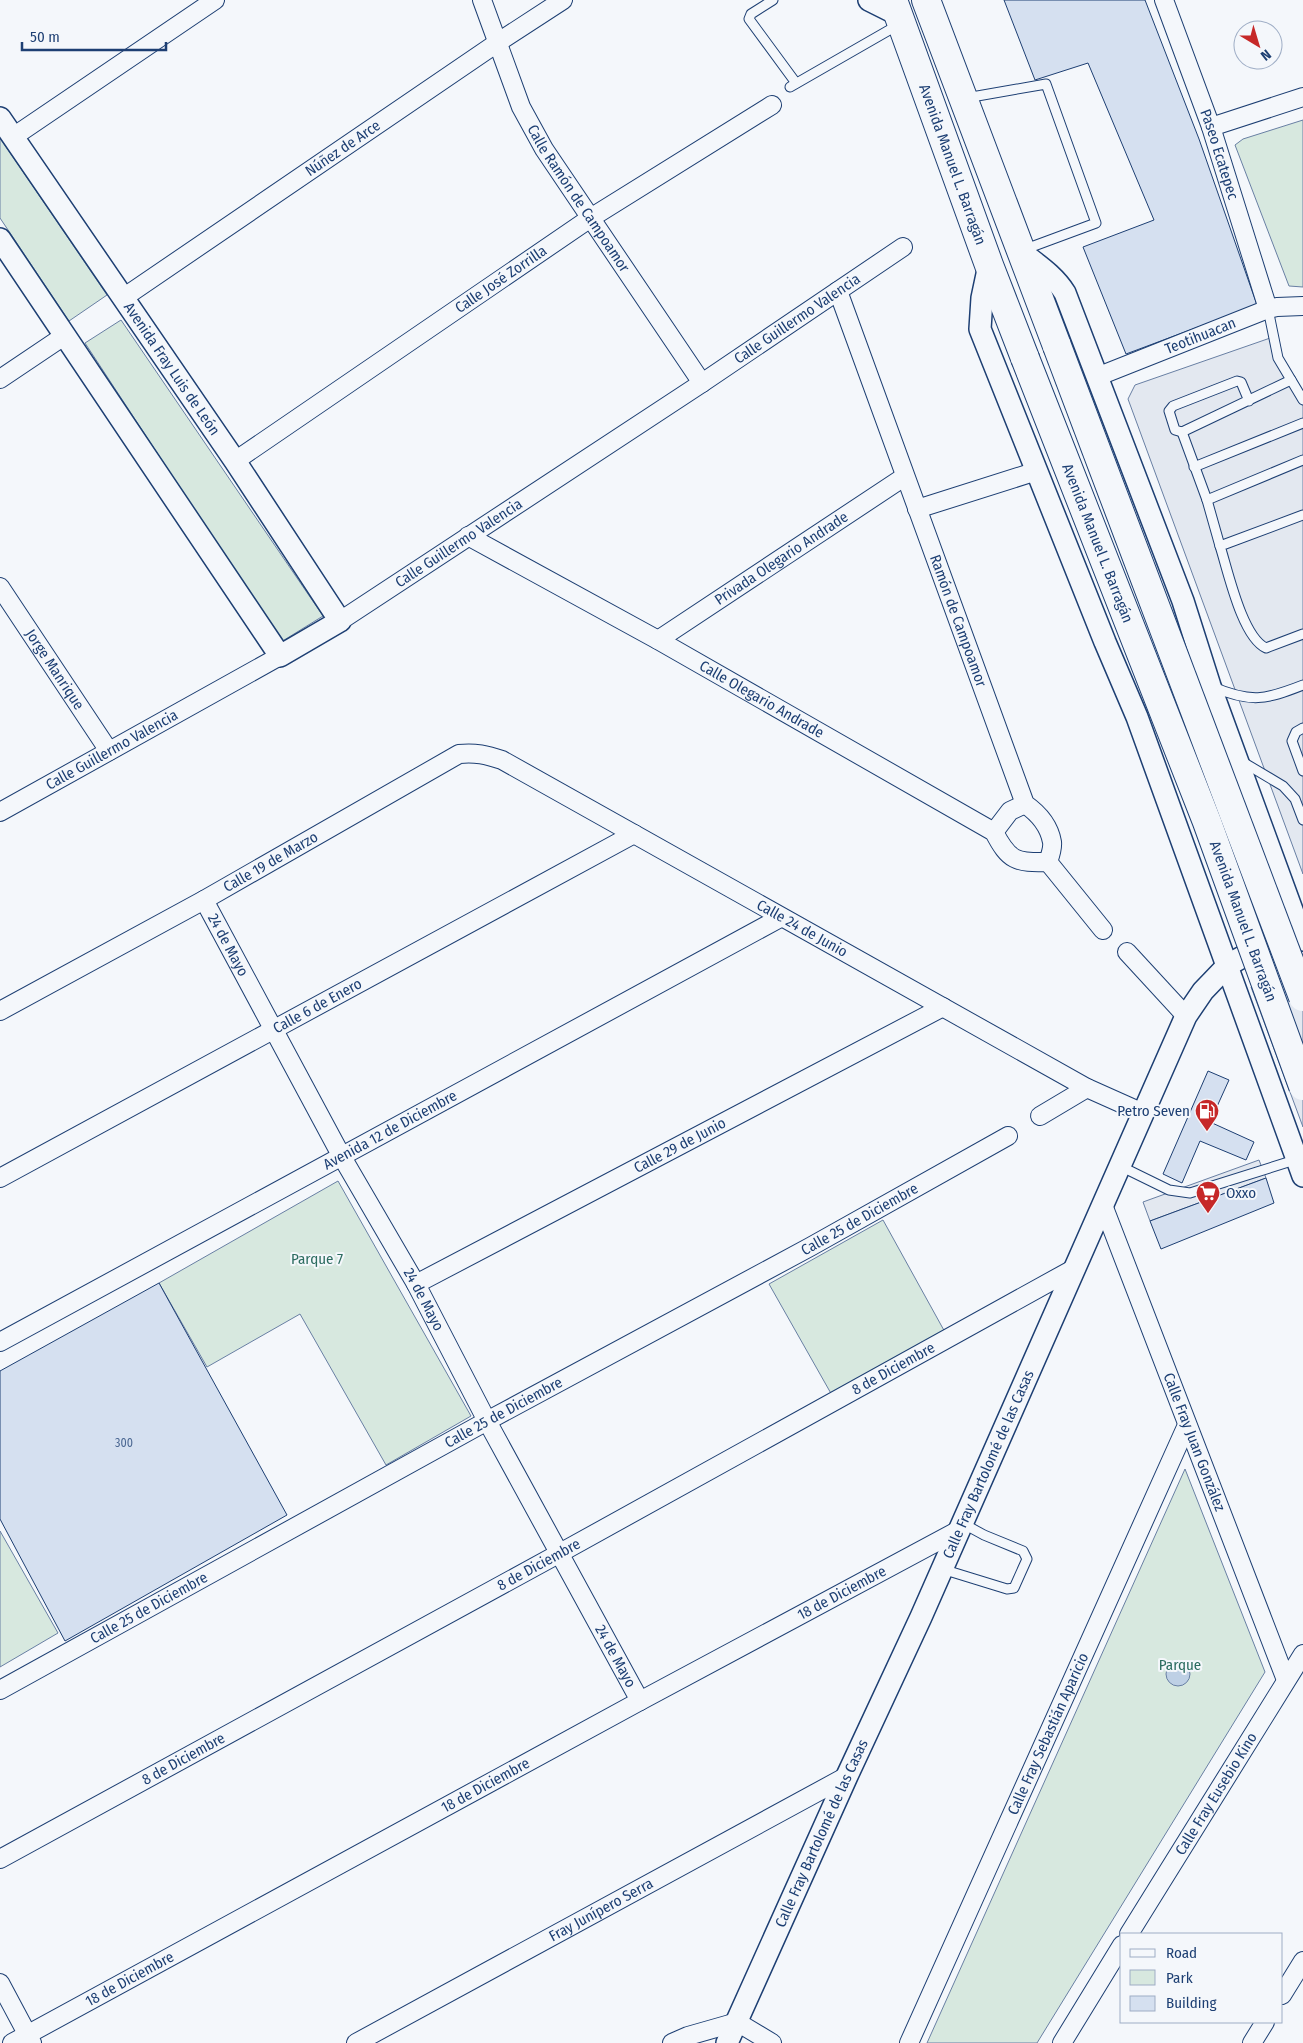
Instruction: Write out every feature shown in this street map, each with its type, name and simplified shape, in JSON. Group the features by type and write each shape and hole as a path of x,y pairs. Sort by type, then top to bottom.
{"highway":[{"name":"Avenida Manuel L. Barragán","path":"932,6 963,98 1020,252 1303,997"},
{"name":"Avenida Manuel L. Barragán","path":"897,12 989,265 1207,822 1303,1086"}],"street":[{"path":"13,137 214,0"},
{"name":"Calle Ramón de Campoamor","path":"482,0 521,107 544,149 702,383"},
{"name":"Núñez de Arce","path":"123,298 563,0"},
{"path":"869,0 897,12"},
{"name":"Paseo Ecatepec","path":"1164,0 1211,127 1268,310"},
{"path":"1211,127 1303,97"},
{"name":"Calle José Zorrilla","path":"235,461 590,219 772,105"},
{"name":"Avenida Fray Luis de León","path":"0,118 235,461 340,621"},
{"path":"0,239 280,656"},
{"name":"Calle Guillermo Valencia","path":"0,812 340,621 702,383 903,246"},
{"path":"1020,252 1059,283 1065,293 1099,376 1183,601 1210,686 1302,929"},
{"path":"989,265 982,298 980,329 1105,642 1137,717 1172,818 1301,1164"},
{"name":"Ramón de Campoamor","path":"838,291 1025,804 1042,817 1052,843 1048,862"},
{"name":"Teotihuacan","path":"1099,376 1268,310 1277,307 1303,306"},
{"path":"0,379 64,336"},
{"path":"917,509 1037,471"},
{"name":"Privada Olegario Andrade","path":"658,640 904,476"},
{"name":"Calle Olegario Andrade","path":"468,536 658,640 994,832 1004,851 1015,859 1029,862 1048,862"},
{"name":"Jorge Manrique","path":"0,588 109,751"},
{"path":"1105,642 1135,647 1149,644 1170,630 1179,615 1183,601"},
{"path":"1137,717 1141,694 1150,682 1162,673 1171,670 1187,671 1210,686"},
{"name":"Calle 24 de Junio","path":"459,754 488,755 502,760 780,918 1087,1088 1143,1113"},
{"name":"Calle 19 de Marzo","path":"0,1011 204,900 459,754"},
{"path":"994,832 1010,811 1025,804"},
{"name":"Calle 6 de Enero","path":"0,1178 273,1028 634,834"},
{"path":"1048,862 1104,930"},
{"name":"24 de Mayo","path":"204,900 342,1157 416,1284 487,1421 640,1701"},
{"name":"Avenida 12 de Diciembre","path":"0,1342 780,918"},
{"name":"Calle Fray Bartolomé de las Casas","path":"727,2043 961,1527 1186,1016 1203,991 1228,965 1302,929"},
{"path":"1126,952 1186,1016"},
{"name":"Calle 29 de Junio","path":"416,1284 943,1007"},
{"path":"1040,1116 1087,1088"},
{"name":"Calle 25 de Diciembre","path":"0,1690 487,1421 810,1247 1008,1136"},
{"name":"Calle Fray Juan González","path":"1103,1205 1286,1680"},
{"name":"8 de Diciembre","path":"0,1859 560,1553 1075,1268"},
{"name":"Calle Fray Sebastián Aparicio","path":"909,2043 1187,1425"},
{"name":"18 de Diciembre","path":"24,2040 640,1701 961,1527"},
{"name":"Calle Fray Eusebio Kino","path":"1130,1933 1303,1654"},
{"name":"Fray Junípero Serra","path":"356,2043 847,1776"},
{"path":"1062,2043 1120,1949"},
{"path":"1283,1993 1303,1961"},
{"path":"0,1983 24,2040"},
{"path":"672,2043 688,2036 737,2022 772,2043"},
{"path":"1252,2043 1264,2023"}],"lane":[{"path":"773,0 750,14 750,19 793,85 897,12"},
{"path":"963,98 1046,84 1096,223 1020,252"},
{"path":"1268,310 1278,358 1303,400"},
{"path":"1249,401 1241,382 1237,381 1173,406 1169,411 1175,430 1182,432 1249,401 1291,380"},
{"path":"1194,467 1303,423"},
{"path":"1182,432 1207,500 1235,596 1255,640 1266,648 1303,634"},
{"path":"1207,500 1303,460"},
{"path":"1220,546 1303,515"},
{"path":"1210,686 1243,698 1262,699 1303,685"},
{"path":"1303,728 1296,732 1292,741 1303,771"},
{"path":"1238,759 1284,786 1295,799 1303,820"},
{"path":"1120,1166 1169,1190 1190,1193 1301,1164"},
{"path":"942,1568 1007,1589 1014,1588 1027,1559 1024,1551 961,1527"}],"green space":[{"path":"1303,120 1303,287 1289,286 1235,145 1243,139"},
{"path":"0,138 107,295 69,321 0,218"},
{"path":"121,320 323,616 281,642 85,343"},
{"name":"Parque 7","path":"338,1181 471,1416 386,1465 300,1314 207,1367 159,1283"},
{"path":"883,1220 946,1334 833,1397 769,1284"},
{"name":"Parque","path":"1185,1469 1265,1672 1037,2043 927,2043"},
{"path":"0,1531 58,1633 0,1667"}],"shaded area":[{"path":"1276,336 1285,368 1303,396 1303,874 1128,399 1135,385"},
{"path":"1301,972 1303,978 1303,1127 1251,987"},
{"path":"1259,1160 1266,1178 1150,1221 1143,1202"}],"water":[{"path":"1178,1662 1187,1665 1190,1674 1187,1683 1178,1686 1169,1683 1166,1674 1169,1665"}],"building":[{"path":"1004,0 1145,0 1199,139 1257,305 1126,354 1083,247 1154,220 1088,63 1035,80"},
{"name":"Petro Seven","path":"1208,1071 1229,1080 1210,1122 1254,1142 1246,1160 1200,1141 1182,1183 1163,1174"},
{"name":"Oxxo","path":"1266,1178 1274,1203 1161,1249 1150,1221"},
{"path":"159,1283 287,1515 65,1641 0,1519 0,1371"}],"place":[{"name":"Petro Seven","path":"1207,1132"},
{"name":"Oxxo","path":"1208,1214"}]}
